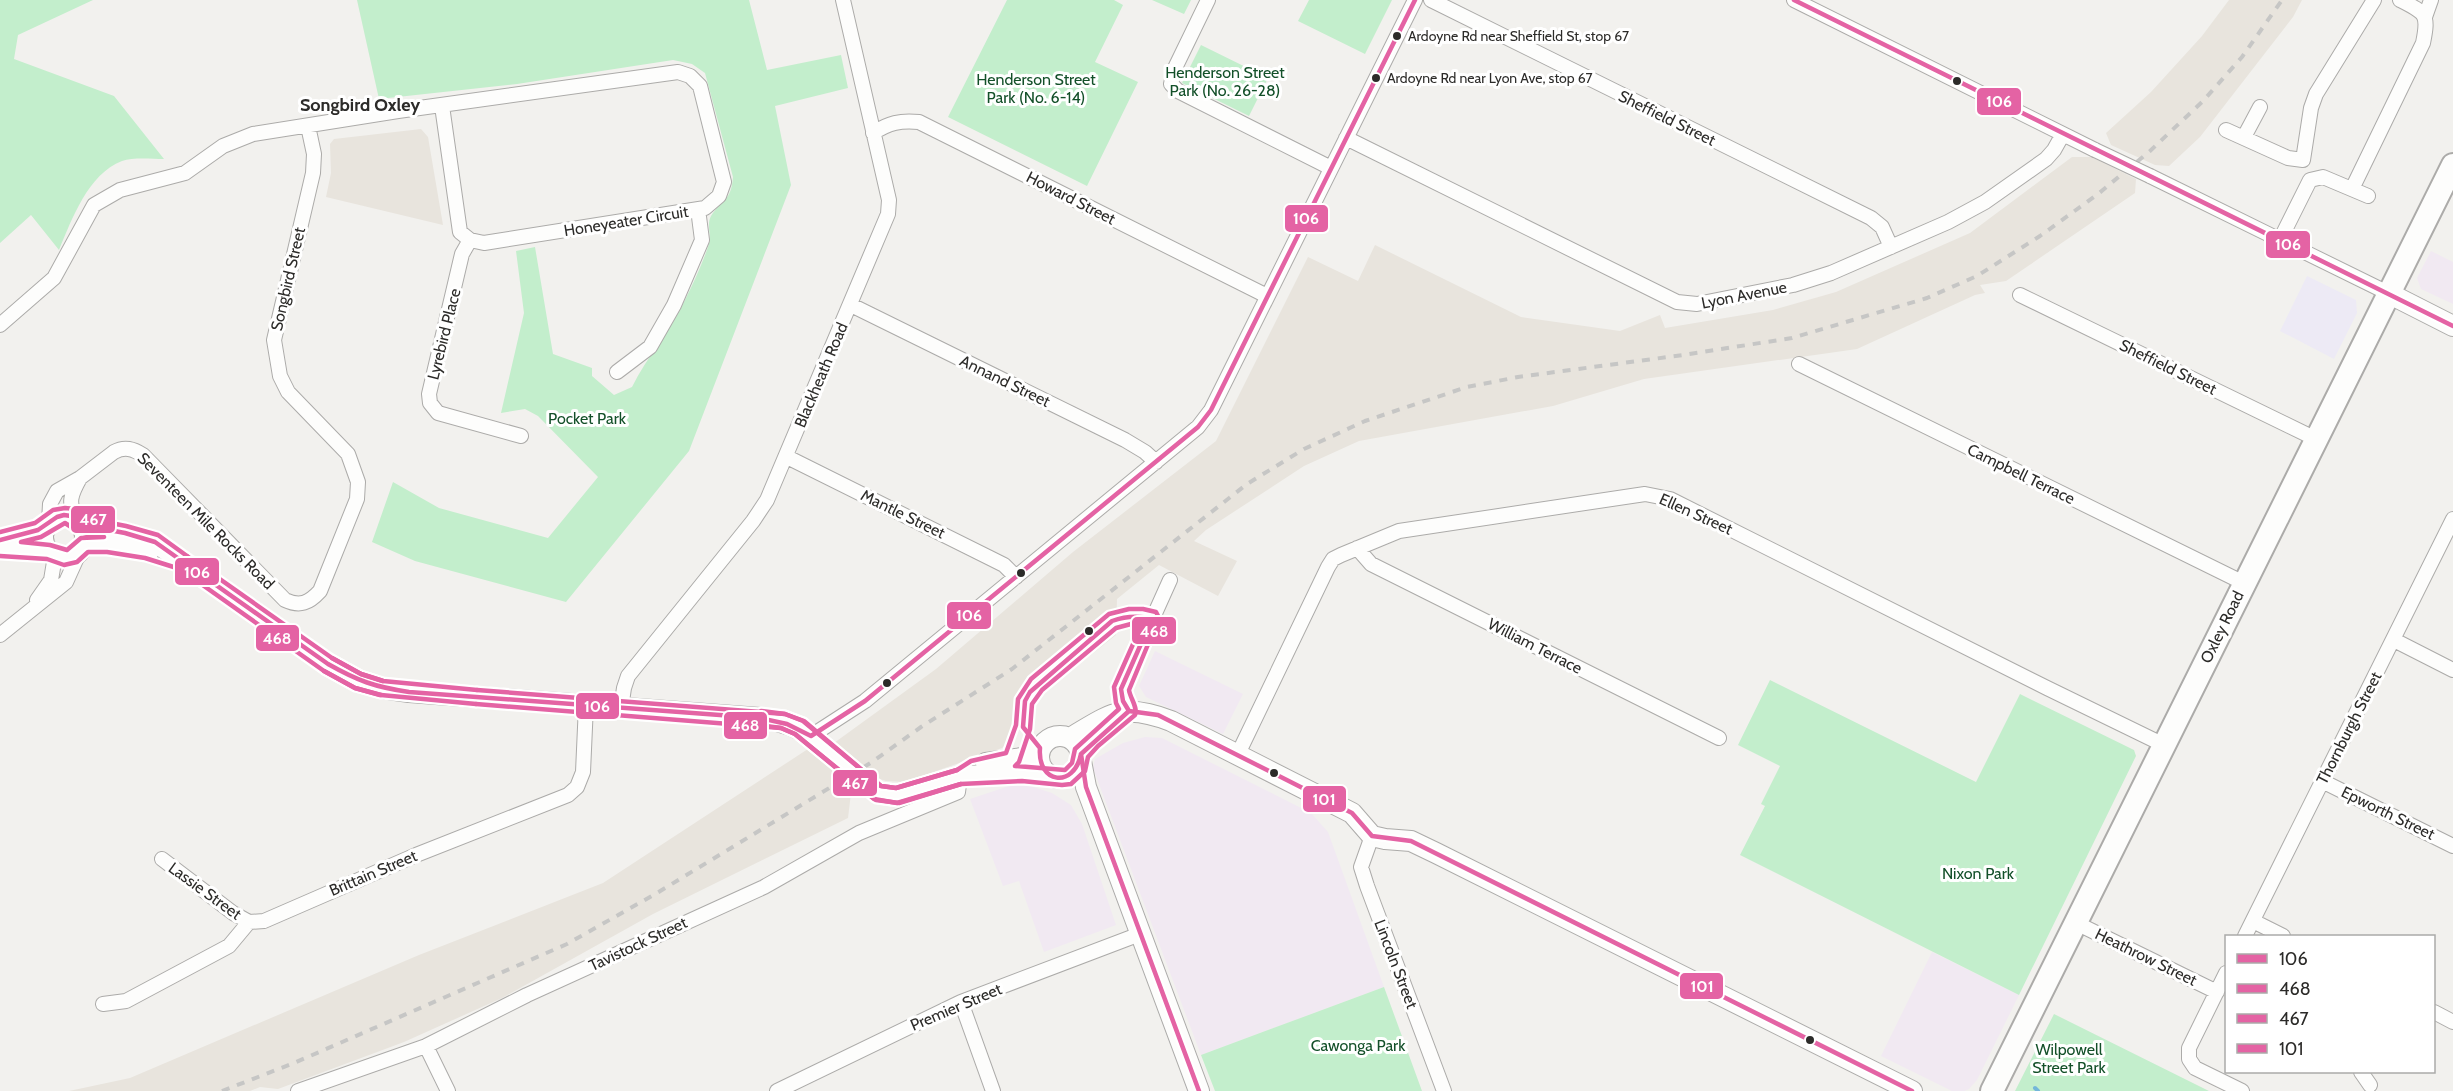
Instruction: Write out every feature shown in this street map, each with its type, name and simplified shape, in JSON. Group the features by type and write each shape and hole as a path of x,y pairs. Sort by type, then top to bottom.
{"main road":[{"name":"Oxley Road","path":"1992,1091 2453,165"},
{"path":"2388,293 2453,326"},
{"path":"0,540 38,530 64,515 80,522 85,531 82,548 69,558 0,548"},
{"name":"Seventeen Mile Rocks Road","path":"80,522 155,542 328,664 358,681 382,688 783,721 799,727 878,793 897,796 960,777 1004,773 1052,776"},
{"path":"47,524 43,539 52,554"},
{"name":"Seventeen Mile Rocks Road","path":"82,548 108,544 147,551 186,563"},
{"path":"1052,776 1069,777 1074,773 1081,758 1102,733 1130,711"},
{"path":"1070,738 1104,716 1130,711 1164,718 1352,813 1372,836 1411,842 1436,853 1912,1091"},
{"path":"1107,843 1081,800 1040,764 1040,749 1044,743 1056,736 1070,738 1079,747 1086,787 1107,843 1140,934 1199,1091"},
{"name":"Seventeen Mile Rocks Road","path":"960,777 973,768 990,762 1022,758 1040,749"}],"street":[{"name":"Blackheath Road","path":"621,708 628,676 753,521 767,500 888,214 889,200 843,0"},
{"path":"1208,0 1174,68 1171,84 1178,91 1331,168"},
{"path":"814,739 866,701 1198,427 1211,410 1415,0"},
{"name":"Sheffield Street","path":"1431,0 1871,218 1882,227 1891,247"},
{"path":"1794,0 2388,293"},
{"path":"2280,240 2310,180 2303,160 2311,108 2316,94 2374,0"},
{"path":"2352,189 2424,43 2427,23 2425,17 2418,8 2400,0"},
{"path":"2425,17 2431,0"},
{"name":"Honeyeater Circuit","path":"0,325 54,278 94,205 120,190 185,173 223,146 253,134 398,111 678,72 690,76 700,86 724,182 719,196 705,208 484,243 470,240"},
{"path":"442,106 460,232 470,240"},
{"path":"2244,137 2260,107"},
{"name":"Howard Street","path":"873,133 888,123 903,121 919,123 1267,296"},
{"name":"Songbird Street","path":"302,604 312,600 320,591 357,499 358,482 348,454 288,392 280,376 275,357 274,340 313,173 314,154 308,126"},
{"path":"2226,130 2288,158 2303,160"},
{"name":"Lyon Avenue","path":"1346,138 1677,302 1697,304 1793,285 1831,273 1891,247 1985,202 2046,159 2063,134"},
{"path":"2310,180 2323,177 2368,196"},
{"path":"617,372 650,346 674,305 702,240 698,209"},
{"name":"Lyrebird Place","path":"470,240 462,254 429,394 430,404 438,413 521,436"},
{"name":"Sheffield Street","path":"2020,295 2316,439"},
{"name":"Annand Street","path":"851,305 1125,440 1156,462"},
{"name":"Campbell Terrace","path":"1799,364 2244,583"},
{"name":"Seventeen Mile Rocks Road","path":"47,524 52,498 57,491 80,478 119,449 136,451 143,455 278,594 292,603 302,604"},
{"name":"Mantle Street","path":"787,457 990,558 1005,566 1016,577"},
{"path":"80,478 70,500 71,510 80,522"},
{"name":"Ellen Street","path":"1238,754 1333,559 1399,531 1645,495 1670,499 2164,745"},
{"name":"Thornburgh Street","path":"2246,935 2453,519"},
{"path":"0,635 66,582 82,548"},
{"name":"William Terrace","path":"1357,548 1371,564 1719,738"},
{"path":"28,611 51,580 52,554"},
{"path":"1130,711 1123,701 1121,689 1170,580"},
{"path":"2394,640 2453,670"},
{"name":"Brittain Street","path":"249,922 264,921 416,855 567,795 577,787 582,771 586,705"},
{"name":"Tavistock Street","path":"298,1091 426,1046 527,995 764,887 859,833 958,792 960,777"},
{"name":"Epworth Street","path":"2322,781 2453,846"},
{"name":"Lincoln Street","path":"1372,836 1361,867 1444,1091"},
{"name":"Lassie Street","path":"162,859 232,913 249,922"},
{"path":"2253,921 2281,935"},
{"path":"103,1004 126,1001 229,946 249,922"},
{"name":"Heathrow Street","path":"2076,923 2217,992"},
{"name":"Premier Street","path":"777,1091 961,1002 1140,934"},
{"path":"2225,975 2189,1048 2188,1059 2195,1068 2242,1091"},
{"path":"961,1002 993,1091"},
{"path":"2435,1013 2453,1022"},
{"path":"426,1046 448,1091"},
{"path":"2362,1073 2370,1085"}],"shaded area":[{"path":"2229,0 2302,0 2293,17 2200,137 2169,166 2155,165 2111,145 2106,133 2151,92 2202,36"},
{"path":"421,129 428,137 443,225 326,197 331,173 330,144 334,139"},
{"path":"2072,157 2092,157 2136,179 2135,193 2006,281 1980,285 1985,293 1975,295 1857,349 1644,379 1553,406 1359,441 1304,466 1206,530 1194,541 1237,561 1218,596 1159,565 1117,599 1116,635 1018,713 1010,741 1002,748 905,782 886,781 874,777 834,743 936,669 1073,552 1216,441 1308,257 1358,281 1375,245 1521,317 1620,331 1660,315 1665,328 1773,310 1836,292 1970,233"},
{"path":"2431,251 2453,262 2453,304 2421,289 2417,278"},
{"path":"2307,276 2356,300 2357,313 2334,359 2280,331"},
{"path":"1155,651 1243,694 1223,734 1146,697 1139,686"},
{"path":"1145,737 1162,738 1311,813 1328,832 1384,987 1201,1055 1093,768 1095,759 1123,743"},
{"path":"811,747 852,785 848,818 653,914 502,998 404,1042 278,1089 260,1087 250,1091 69,1091 130,1078 419,955 603,883"},
{"path":"1012,785 1030,786 1052,793 1071,805 1082,824 1116,925 1044,952 1019,881 1003,886 970,799"},
{"path":"1932,952 2019,995 1977,1080 1964,1091 1952,1091 1881,1056"}],"green space":[{"path":"0,0 93,0 18,35 14,59 114,96 164,159 126,160 110,167 100,176 83,199 59,250 31,215 0,243"},
{"name":"Pocket Park","path":"357,0 749,0 767,70 841,55 848,88 775,106 791,185 689,451 566,602 415,561 372,542 393,482 439,508 548,538 598,477 538,416 525,409 501,413 524,313 516,251 535,247 553,354 592,368 592,376 614,395 632,387 685,300 709,244 711,216 728,196 732,185 733,177 705,73 692,64 673,60 517,84 379,99"},
{"name":"Henderson Street Park (No. 6-14)","path":"1007,0 1114,0 1123,5 1095,62 1138,82 1087,186 948,117"},
{"path":"1152,0 1191,0 1184,14"},
{"path":"1309,0 1392,0 1365,54 1298,21"},
{"name":"Henderson Street Park (No. 26-28)","path":"1201,45 1268,78 1249,116 1182,83"},
{"name":"Nixon Park","path":"1770,680 1976,782 2020,694 2134,750 2136,756 2019,995 1740,855 1765,806 1761,804 1780,766 1738,745"},
{"name":"Cawonga Park","path":"1384,987 1422,1091 1215,1091 1201,1055"},
{"name":"Wilpowell Street Park","path":"2054,1014 2209,1091 2015,1091"}],"waterway":[{"path":"2035,1088 2038,1091"}],"railway":[{"path":"222,1091 294,1063 567,944 657,893 872,762 921,727 1012,669 1247,484 1304,449 1365,421 1467,387 1518,377 1792,338 1927,298 1977,276 2040,236 2098,194 2150,151 2203,101 2242,57 2282,0"}],"transit line":[{"name":"106","path":"811,736 865,701 1198,427 1211,410 1415,0"},
{"name":"106","path":"1794,0 2453,326"},
{"name":"467","path":"0,532 35,523 53,510 75,509 85,518 158,535 187,556"},
{"name":"106","path":"0,540 38,530 64,515 71,516 82,525 125,533 155,542 328,664 367,683 386,688 409,692 760,718 787,724 811,736"},
{"name":"468","path":"65,523 79,532 104,537 81,538 67,550 50,545 21,542 41,537 65,523"},
{"name":"467","path":"0,556 47,559 64,565 77,562 88,552 107,552 145,558 180,569"},
{"name":"468","path":"187,556 332,658 361,674 383,681"},
{"name":"468","path":"180,569 324,671 355,688 381,695"},
{"name":"468","path":"476,704 781,728 795,734 874,799 897,803 961,784 1022,781 1071,784 1085,771 1088,757 1098,746 1135,715 1129,690 1159,618 1156,612 1143,609 1129,609 1109,614 1031,679 1018,699 1016,725 1006,753 971,761 957,770 896,788 881,786 804,721 785,714 477,690"},
{"name":"101","path":"1081,754 1071,773 1057,778 1050,775 1044,769 1040,748 1023,727 1025,701 1030,692 1112,621 1132,617 1152,619 1121,689 1123,701 1129,711"},
{"name":"467","path":"1131,624 1142,624 1114,687 1119,709 1075,749 1072,763 1065,770 1015,766 1019,762 1030,729 1032,704 1042,690 1116,628 1131,624"},
{"name":"467","path":"332,658 361,674 383,681 477,690"},
{"name":"467","path":"324,671 355,688 380,695"},
{"name":"467","path":"381,695 476,704"},
{"name":"467","path":"761,711 785,714 803,721 881,786 896,788 957,770"},
{"name":"101","path":"1081,754 1129,711 1158,715 1352,813 1372,836 1411,841 1912,1091"},
{"name":"467","path":"759,725 781,728 795,734 876,800 899,803 961,784"},
{"name":"101","path":"1081,754 1086,787 1199,1091"}],"place":[{"name":"Ardoyne Rd near Sheffield St, stop 67","path":"1397,36"},
{"name":"Ardoyne Rd near Lyon Ave, stop 67","path":"1376,78"}],"district":[{"name":"Songbird Oxley","path":"360,105"}]}
